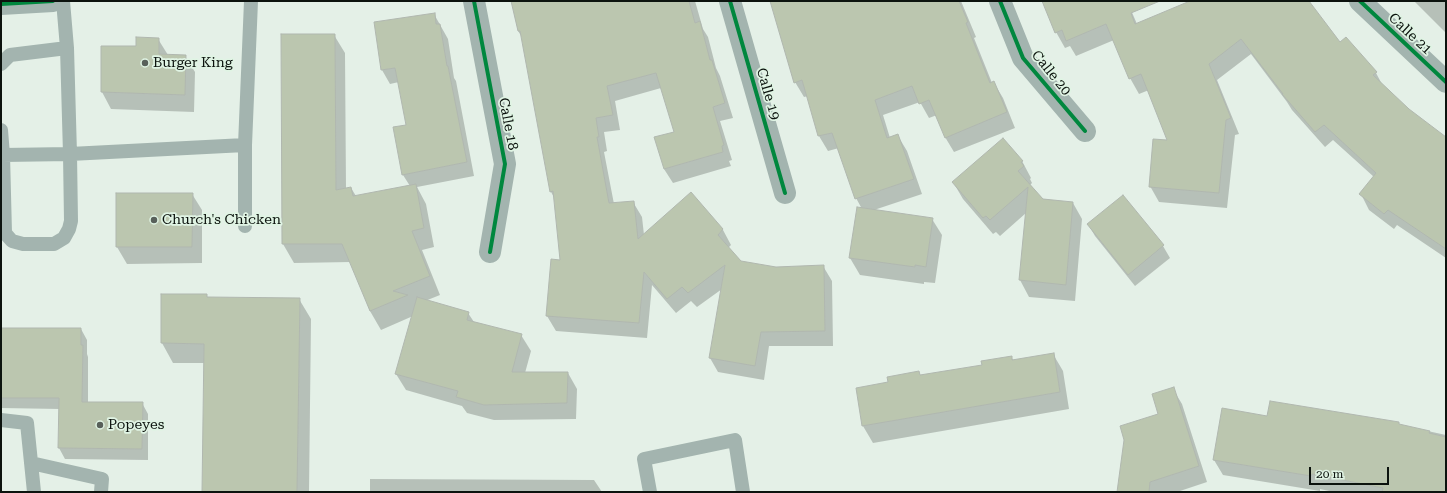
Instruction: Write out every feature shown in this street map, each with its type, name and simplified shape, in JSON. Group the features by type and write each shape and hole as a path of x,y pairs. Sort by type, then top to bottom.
{"street":[{"path":"1,4 53,1"},
{"name":"Calle 18","path":"474,1 505,164 490,252"},
{"name":"Calle 19","path":"730,1 786,193"},
{"name":"Calle 20","path":"1000,1 1023,58 1085,131"},
{"name":"Calle 21","path":"1360,1 1446,82"}],"lane":[{"path":"1,130 5,233 12,241 32,244 54,244 64,238 71,221 67,48 63,1"},
{"path":"245,226 245,145 251,1"},
{"path":"1,64 10,55 67,48"},
{"path":"2,155 70,154 245,145"},
{"path":"1,420 27,423 34,492"},
{"path":"650,492 644,459 735,440 742,492"},
{"path":"31,462 102,479 101,492"}],"building":[{"path":"511,1 689,1 695,23 700,21 710,60 712,60 725,103 713,107 724,145 722,146 723,152 664,169 654,137 674,132 656,73 607,86 613,115 596,118 599,137 597,137 609,203 634,201 638,239 691,192 723,229 718,235 741,261 776,267 824,265 825,331 761,332 755,366 709,358 725,265 688,293 682,287 667,299 644,272 639,323 546,316 551,259 560,260 553,191 550,192 520,31 518,31"},
{"path":"770,1 959,1 968,22 966,23 990,83 994,81 1007,112 945,138 929,100 919,104 912,86 875,100 887,138 898,134 914,179 855,199 832,133 818,136 802,80 794,83"},
{"path":"1042,1 1160,1 1131,13 1135,24 1190,1 1309,1 1340,42 1346,37 1377,72 1373,75 1409,109 1446,137 1446,249 1388,210 1384,214 1359,194 1376,173 1324,125 1315,132 1282,94 1241,39 1209,64 1231,118 1226,120 1219,193 1149,187 1153,139 1167,140 1141,74 1129,79 1106,24 1066,41 1062,30 1055,33"},
{"path":"435,13 436,24 440,24 467,162 402,175 393,127 406,125 395,68 381,70 374,22"},
{"path":"281,34 335,34 336,190 351,187 353,196 416,184 424,228 412,231 430,276 393,291 408,295 370,311 342,244 282,244"},
{"name":"Burger King","path":"136,37 159,38 159,54 186,55 185,95 101,92 101,46 136,46"},
{"path":"1003,138 1023,161 1021,162 1024,166 1018,171 1043,199 1073,202 1066,285 1019,280 1028,187 990,220 986,216 983,218 952,182"},
{"name":"Church's Chicken","path":"116,193 193,193 192,247 116,247"},
{"path":"1123,195 1164,245 1128,275 1087,224"},
{"path":"857,207 933,218 926,267 915,265 915,267 849,258"},
{"path":"161,294 207,294 207,297 300,298 297,492 202,492 204,344 161,343"},
{"path":"417,297 469,312 467,320 522,334 512,372 568,372 567,403 484,405 456,397 458,391 395,374"},
{"path":"1,328 81,328 81,345 83,345 82,402 143,402 142,449 58,448 59,398 1,398"},
{"path":"1054,353 1060,392 862,426 856,388 888,382 887,377 919,371 920,375 982,365 981,361 1012,356 1012,360"},
{"path":"1174,387 1199,466 1150,482 1149,492 1117,492 1124,440 1120,426 1158,414 1152,394"},
{"path":"1270,401 1399,422 1399,424 1430,431 1429,433 1446,437 1446,492 1382,492 1383,488 1312,474 1311,476 1213,460 1222,408 1267,416"}],"cycle path":[{"path":"1,4 53,1"},
{"path":"474,1 505,164 490,252"},
{"path":"730,1 785,193"},
{"path":"1000,1 1023,58 1085,131"},
{"path":"1360,1 1446,82"}],"place":[{"name":"Burger King","path":"145,63"},
{"name":"Church's Chicken","path":"154,220"},
{"name":"Popeyes","path":"100,425"}]}
